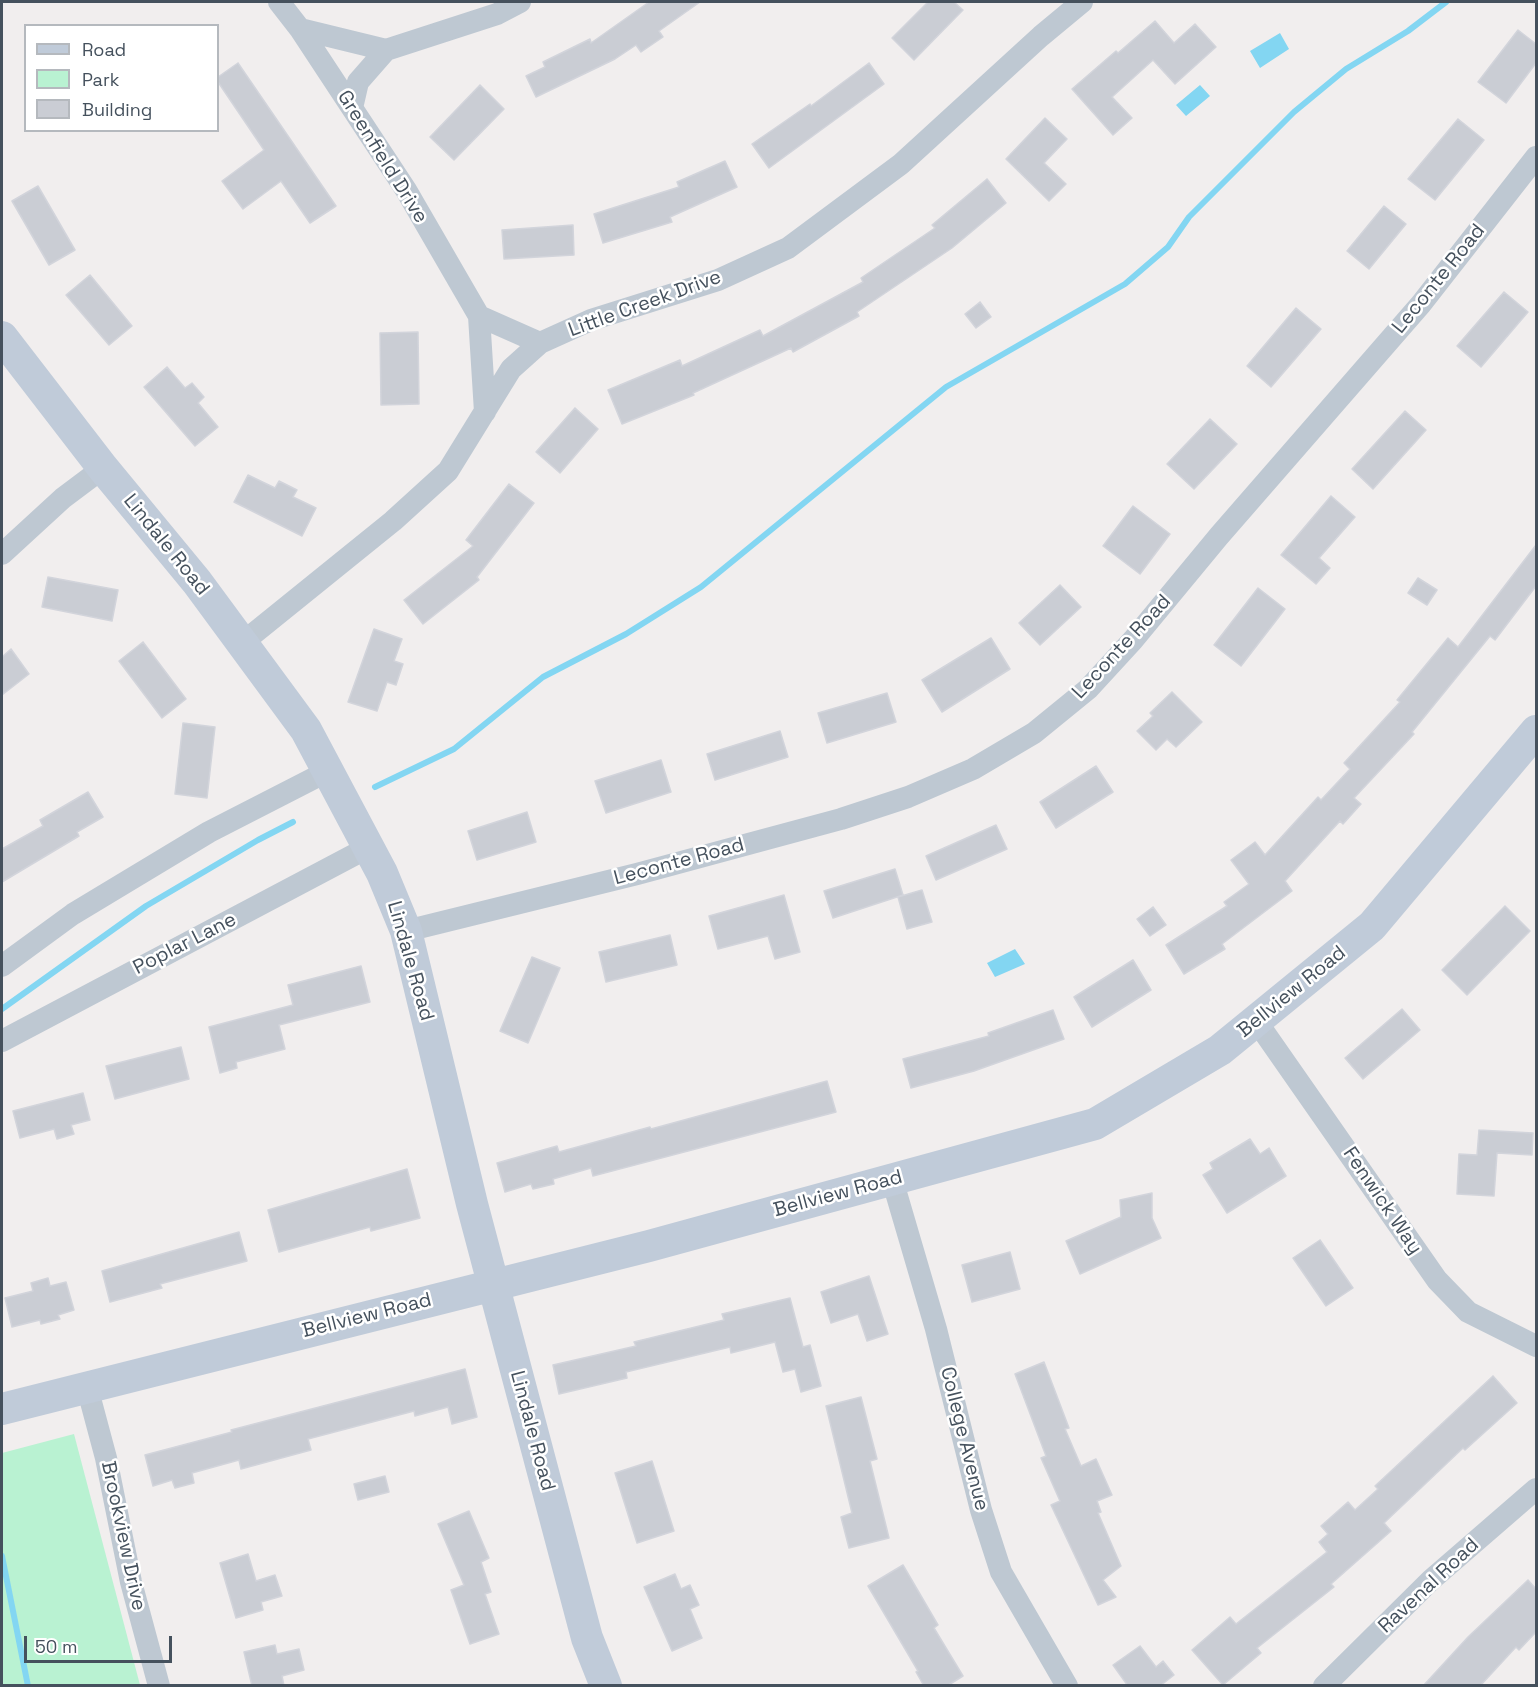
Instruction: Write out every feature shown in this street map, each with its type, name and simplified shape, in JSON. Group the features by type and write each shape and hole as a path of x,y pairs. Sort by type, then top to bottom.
{"street":[{"name":"Greenfield Drive","path":"279,2 300,29 406,190 479,316 485,412"},
{"path":"352,108 358,82 386,50 497,14 520,2"},
{"name":"Little Creek Drive","path":"242,643 393,521 448,471 512,369 540,344 591,320 718,280 788,248 901,164 1041,36 1082,2"},
{"path":"300,29 386,50"},
{"name":"Leconte Road","path":"405,931 637,874 841,819 908,797 973,769 1034,733 1088,689 1133,640 1219,536 1421,304 1536,158"},
{"path":"479,316 540,344"},
{"name":"Lindale Road","path":"2,337 103,468 197,582 306,730 382,873 405,931 493,1285 587,1638 606,1686"},
{"path":"2,554 63,498 103,468"},
{"name":"Bellview Road","path":"2,1409 493,1285 1095,1124 1221,1050 1372,926 1536,731"},
{"path":"2,966 74,914 209,832 328,771"},
{"name":"Poplar Lane","path":"2,1041 369,847"},
{"name":"Fenwick Way","path":"1257,1022 1437,1280 1468,1312 1536,1346"},
{"name":"College Avenue","path":"892,1179 936,1329 981,1510 1001,1572 1067,1686"},
{"name":"Brookview Drive","path":"87,1387 106,1458 131,1582 159,1686"},
{"name":"Ravenal Road","path":"1324,1686 1431,1580 1536,1489"}],"green space":[{"path":"74,1434 140,1685 2,1685 2,1453"}],"water":[{"path":"1280,33 1289,49 1260,68 1250,51"},
{"path":"1200,85 1210,96 1186,116 1176,105"},
{"path":"1015,949 1025,964 995,977 987,963"}],"building":[{"path":"649,2 700,2 659,31 663,37 641,52 636,45 615,59 536,97 526,76 545,67 543,62 590,39 591,43"},
{"path":"928,2 954,2 963,10 914,60 892,38"},
{"path":"1155,21 1174,43 1195,24 1216,47 1175,84 1153,60 1112,97 1132,118 1113,135 1072,89"},
{"path":"1518,30 1536,44 1536,63 1506,103 1478,82"},
{"path":"238,63 336,206 310,223 281,181 243,209 222,181 264,150 219,83 219,76"},
{"path":"869,63 884,84 769,168 752,144 810,104 811,106"},
{"path":"480,85 504,109 454,160 430,137"},
{"path":"1045,118 1067,139 1044,163 1066,184 1049,201 1006,159"},
{"path":"1458,119 1484,140 1435,200 1408,179"},
{"path":"725,161 737,187 670,217 672,222 603,243 594,214 679,187 677,182"},
{"path":"987,179 1006,203 952,248 857,312 859,316 793,352 791,348 693,393 694,395 622,424 608,390 680,360 682,366 760,330 763,336 863,282 861,278 935,228 932,225"},
{"path":"38,186 75,250 49,265 12,201"},
{"path":"1384,206 1406,224 1369,269 1347,251"},
{"path":"573,225 574,255 504,259 502,230"},
{"path":"90,275 132,326 109,345 66,295"},
{"path":"1504,292 1528,312 1481,367 1457,346"},
{"path":"980,302 991,317 976,328 965,314"},
{"path":"1296,308 1321,329 1271,387 1247,366"},
{"path":"418,332 419,404 381,405 380,333"},
{"path":"167,367 185,388 192,383 204,397 198,403 218,427 195,446 144,387"},
{"path":"575,408 598,429 560,473 536,452"},
{"path":"1405,411 1426,430 1373,489 1352,469"},
{"path":"1210,419 1237,444 1194,489 1167,464"},
{"path":"248,475 275,488 279,481 297,490 293,497 316,508 302,536 234,502"},
{"path":"509,484 534,503 477,577 479,580 423,624 404,600 473,546 466,540"},
{"path":"1331,496 1355,517 1319,558 1330,568 1316,584 1281,555"},
{"path":"1133,506 1170,534 1140,574 1103,546"},
{"path":"1536,545 1536,586 1495,640 1490,636 1412,732 1414,734 1354,798 1361,804 1343,824 1340,821 1285,881 1292,891 1222,944 1225,949 1184,974 1166,945 1227,906 1224,902 1249,884 1231,860 1255,842 1265,855 1318,797 1321,800 1350,769 1344,763 1400,702 1397,700 1448,638 1458,647"},
{"path":"48,577 118,590 112,621 42,607"},
{"path":"1418,578 1437,590 1427,605 1408,593"},
{"path":"1060,585 1081,607 1040,645 1019,623"},
{"path":"1258,588 1285,609 1241,666 1214,645"},
{"path":"374,629 402,639 394,661 403,664 396,685 387,682 377,711 348,702"},
{"path":"991,638 1010,669 942,712 922,680"},
{"path":"143,642 186,699 162,718 119,661"},
{"path":"11,649 29,674 2,695 2,657"},
{"path":"1172,692 1202,722 1176,747 1167,739 1156,750 1137,731 1153,716 1150,713"},
{"path":"887,693 896,722 827,743 818,713"},
{"path":"183,723 215,727 207,798 175,794"},
{"path":"780,731 788,757 715,780 707,754"},
{"path":"661,760 671,792 606,813 595,781"},
{"path":"1096,766 1113,792 1056,828 1040,802"},
{"path":"88,792 103,817 77,832 79,836 2,882 2,849 43,826 40,820"},
{"path":"527,812 536,842 477,860 468,831"},
{"path":"996,825 1007,849 936,880 926,856"},
{"path":"895,869 903,895 833,918 824,891"},
{"path":"922,890 932,922 907,929 898,897"},
{"path":"784,895 800,952 775,959 768,936 718,949 709,916"},
{"path":"1505,906 1530,931 1467,995 1442,970"},
{"path":"1153,907 1166,925 1150,936 1137,919"},
{"path":"670,935 677,965 606,982 599,952"},
{"path":"532,957 560,968 528,1043 500,1031"},
{"path":"1133,960 1151,990 1092,1027 1074,997"},
{"path":"361,966 370,1002 279,1025 285,1049 236,1062 237,1068 220,1073 209,1027 293,1005 288,985"},
{"path":"1402,1009 1420,1030 1363,1079 1345,1058"},
{"path":"1053,1010 1064,1039 974,1071 911,1088 903,1059 989,1036 988,1033"},
{"path":"181,1047 189,1079 115,1099 106,1066"},
{"path":"827,1081 836,1112 593,1176 591,1168 553,1179 554,1184 533,1189 531,1184 505,1192 497,1163 557,1146 559,1152"},
{"path":"83,1093 90,1120 71,1125 74,1134 57,1139 54,1129 20,1138 13,1111"},
{"path":"1479,1130 1533,1133 1532,1155 1497,1153 1494,1196 1457,1194 1459,1154 1477,1155"},
{"path":"1250,1139 1260,1154 1269,1148 1286,1176 1227,1213 1203,1175 1213,1169 1210,1163"},
{"path":"407,1169 420,1218 371,1231 370,1227 279,1252 268,1210"},
{"path":"1152,1193 1152,1218 1161,1238 1080,1274 1066,1241 1121,1217 1120,1200"},
{"path":"239,1232 247,1261 160,1284 162,1288 110,1302 102,1271"},
{"path":"1320,1240 1353,1288 1326,1306 1293,1258"},
{"path":"1010,1252 1020,1289 972,1302 962,1265"},
{"path":"869,1276 888,1334 867,1341 858,1314 831,1323 821,1292"},
{"path":"48,1278 50,1286 66,1282 74,1310 58,1315 60,1319 41,1324 40,1320 12,1327 5,1298 33,1291 31,1283"},
{"path":"790,1298 803,1347 810,1345 821,1386 801,1392 795,1369 783,1372 775,1342 731,1353 730,1347 626,1372 627,1378 559,1394 553,1365 636,1346 634,1342 724,1320 722,1314"},
{"path":"1044,1362 1069,1428 1065,1429 1081,1466 1096,1459 1112,1495 1097,1501 1101,1512 1098,1513 1121,1566 1103,1580 1116,1597 1098,1605 1051,1505 1060,1501 1041,1458 1046,1456 1015,1374"},
{"path":"465,1369 477,1417 452,1424 448,1407 415,1416 414,1411 308,1439 311,1450 241,1469 239,1460 192,1473 194,1483 175,1488 172,1480 153,1486 145,1455 232,1432 231,1430"},
{"path":"1493,1376 1517,1403 1465,1450 1463,1448 1384,1523 1391,1531 1331,1584 1334,1587 1257,1648 1261,1653 1223,1685 1192,1650 1230,1617 1236,1624 1327,1552 1319,1542 1328,1534 1321,1526 1348,1502 1355,1510 1378,1489 1375,1486"},
{"path":"861,1397 877,1459 870,1461 889,1538 849,1548 841,1517 852,1513 826,1406"},
{"path":"652,1461 674,1531 637,1543 615,1473"},
{"path":"385,1476 389,1492 358,1500 354,1484"},
{"path":"469,1511 489,1558 481,1562 491,1592 485,1594 499,1634 470,1644 451,1590 464,1585 438,1524"},
{"path":"248,1554 256,1581 275,1575 282,1596 261,1602 263,1610 236,1618 220,1563"},
{"path":"903,1565 938,1625 934,1628 963,1676 947,1686 924,1686 916,1672 918,1671 868,1586"},
{"path":"675,1574 681,1589 690,1585 699,1605 690,1609 702,1638 672,1651 644,1587"},
{"path":"1528,1580 1536,1589 1536,1632 1519,1650 1516,1647 1480,1686 1423,1686 1468,1637"},
{"path":"275,1645 277,1654 299,1649 304,1670 282,1676 284,1686 252,1686 244,1652"},
{"path":"1140,1646 1156,1667 1163,1661 1174,1675 1160,1686 1128,1686 1113,1665"}],"waterway":[{"path":"375,787 454,749 543,677 626,634 701,587 946,387 1125,284 1168,247 1189,217 1294,112 1346,69 1408,31 1446,2"},
{"path":"2,1009 146,906 293,822"},
{"path":"2,1556 28,1686"}]}
